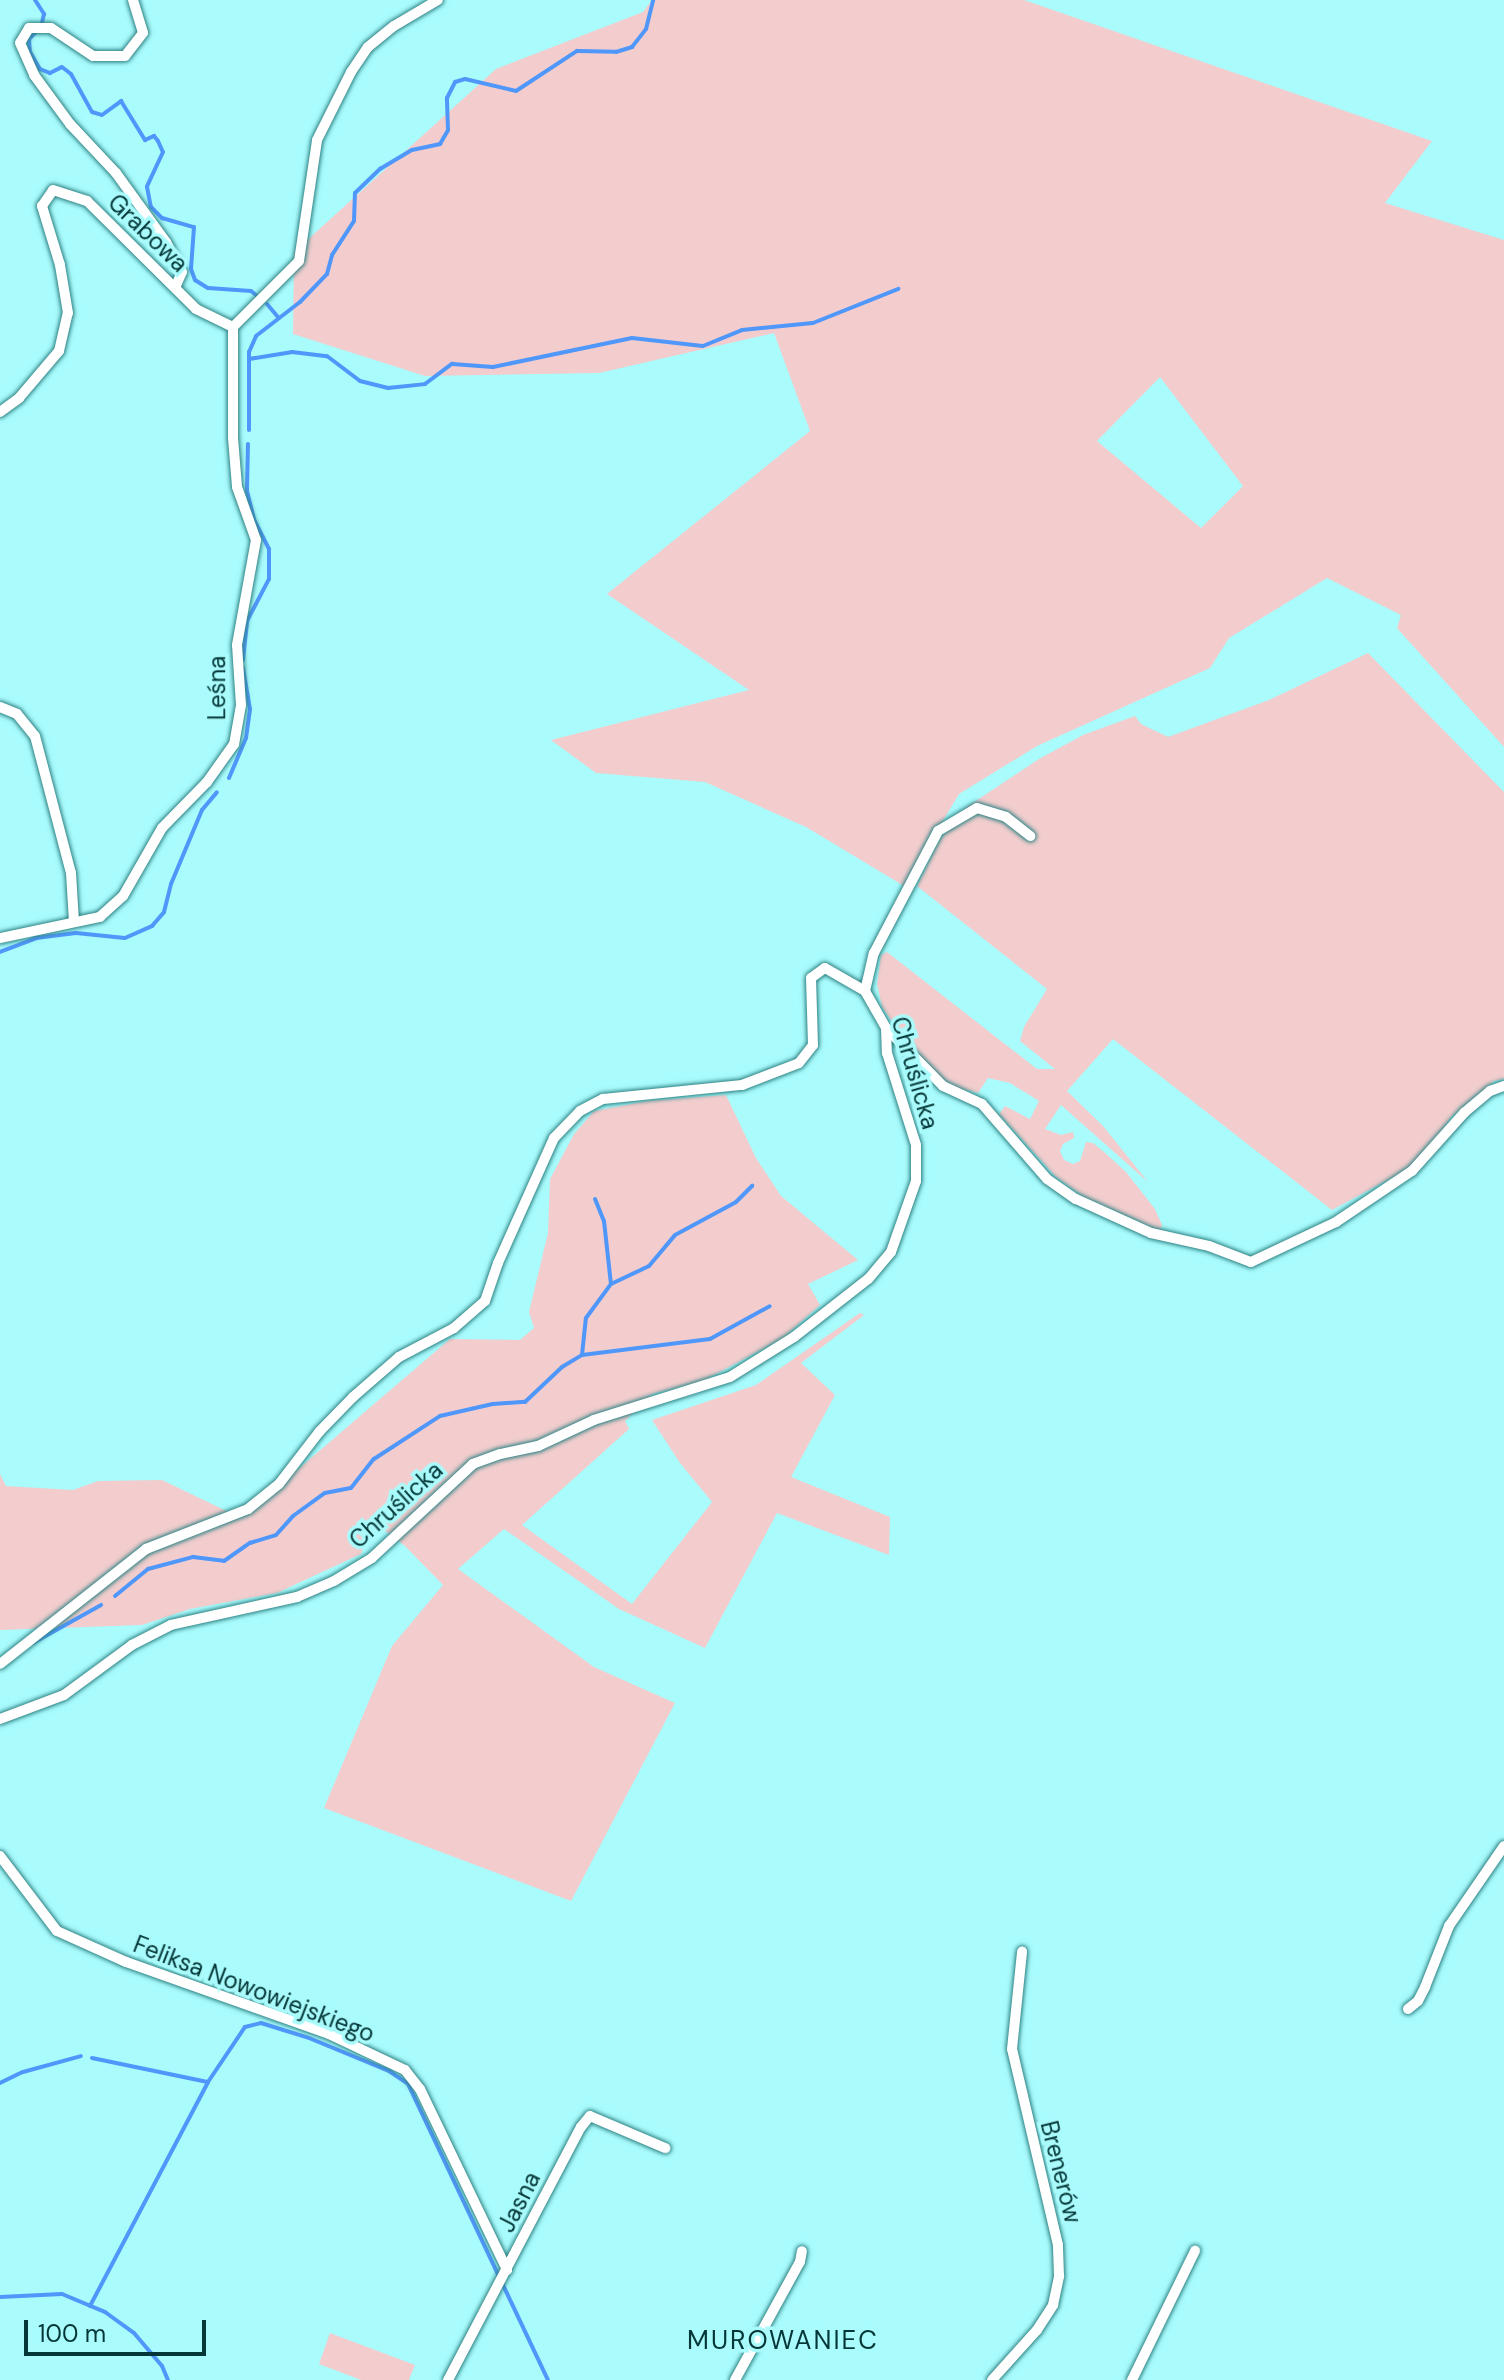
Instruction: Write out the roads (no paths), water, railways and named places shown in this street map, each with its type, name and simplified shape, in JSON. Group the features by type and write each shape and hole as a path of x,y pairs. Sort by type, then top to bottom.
{"street":[{"path":"133,0 143,33 125,56 93,56 51,28 29,28 20,43 34,75 70,124 116,173 166,242 182,272 175,288"},
{"path":"228,324 299,261 317,140 351,72 368,47 438,0"},
{"name":"Grabowa","path":"0,412 19,398 59,351 68,313 60,265 42,206 53,190 87,201 196,309 228,324"},
{"name":"Leśna","path":"0,938 100,917 123,896 162,828 207,782 234,744 241,705 237,645 256,540 237,487 228,324"},
{"path":"0,707 17,714 35,736 71,873 74,922"},
{"path":"0,1664 146,1549 248,1509 279,1484 319,1432 399,1357 454,1328 485,1301 498,1263 554,1138 580,1111 603,1099 742,1085 799,1063 813,1045 811,978 825,968 865,991 874,953 938,831 977,808 1006,817 1030,836"},
{"name":"Chruślicka","path":"0,1719 64,1695 132,1645 171,1625 297,1597 334,1581 372,1558 473,1464 549,1442 594,1420 719,1382 794,1337 868,1279 891,1252 916,1181 916,1145 887,1053 886,1028 865,991"},
{"path":"886,1028 943,1086 990,1111 1047,1179 1076,1199 1151,1233 1209,1246 1251,1262 1336,1222 1412,1171 1465,1112 1490,1091 1504,1086"},
{"path":"1408,2009 1418,2001 1449,1926 1504,1846"},
{"name":"Feliksa Nowowiejskiego","path":"0,1856 57,1931 126,1962 329,2034 405,2070 420,2089 504,2274"},
{"name":"Brenerów","path":"992,2380 1037,2330 1053,2305 1059,2276 1058,2245 1012,2049 1022,1952"},
{"name":"Jasna","path":"448,2380 581,2127 590,2116 665,2148"},
{"path":"735,2380 800,2262 802,2251"},
{"path":"1132,2380 1195,2251"}],"waterway":[{"path":"35,0 44,14 42,23"},
{"path":"249,430 249,352 256,336 300,302 327,274 332,255 354,221 355,193 380,169 412,150 440,144 448,130 447,98 455,82 465,79 516,91 577,51 616,52 632,47 646,29 653,0"},
{"path":"36,32 29,39 30,52 40,69 50,73 62,67 71,74 92,112 102,115 121,101 145,140 154,136 158,141 163,152 147,187 151,207 162,218 194,227 191,269 195,280 208,288 251,291 256,295"},
{"path":"249,359 292,352 327,356 360,381 388,388 425,384 452,364 493,367 632,338 703,346 742,330 813,323 898,289"},
{"path":"267,304 278,317"},
{"path":"243,660 247,621 269,579 269,549 254,519 247,490 248,444"},
{"path":"229,778 246,738 250,709 243,668"},
{"path":"0,952 36,938 76,933 125,938 152,926 164,912 171,884 202,810 217,792"},
{"path":"115,1596 148,1569 193,1557 224,1561 250,1543 276,1535 293,1516 325,1493 351,1488 374,1459 440,1416 493,1404 525,1402 562,1367 582,1355 586,1318 611,1284 649,1266 675,1235 736,1202 752,1186"},
{"path":"595,1199 604,1221 611,1284"},
{"path":"582,1355 710,1339 770,1306"},
{"path":"33,1643 101,1605"},
{"path":"90,2306 208,2082 245,2027 261,2023 309,2038 389,2071 408,2084 548,2380"},
{"path":"0,2083 23,2072 81,2056"},
{"path":"92,2058 208,2082"},
{"path":"0,2297 62,2294 105,2312 134,2333 162,2366 168,2380"}],"district":[{"name":"MUROWANIEC","path":"783,2341"}]}
